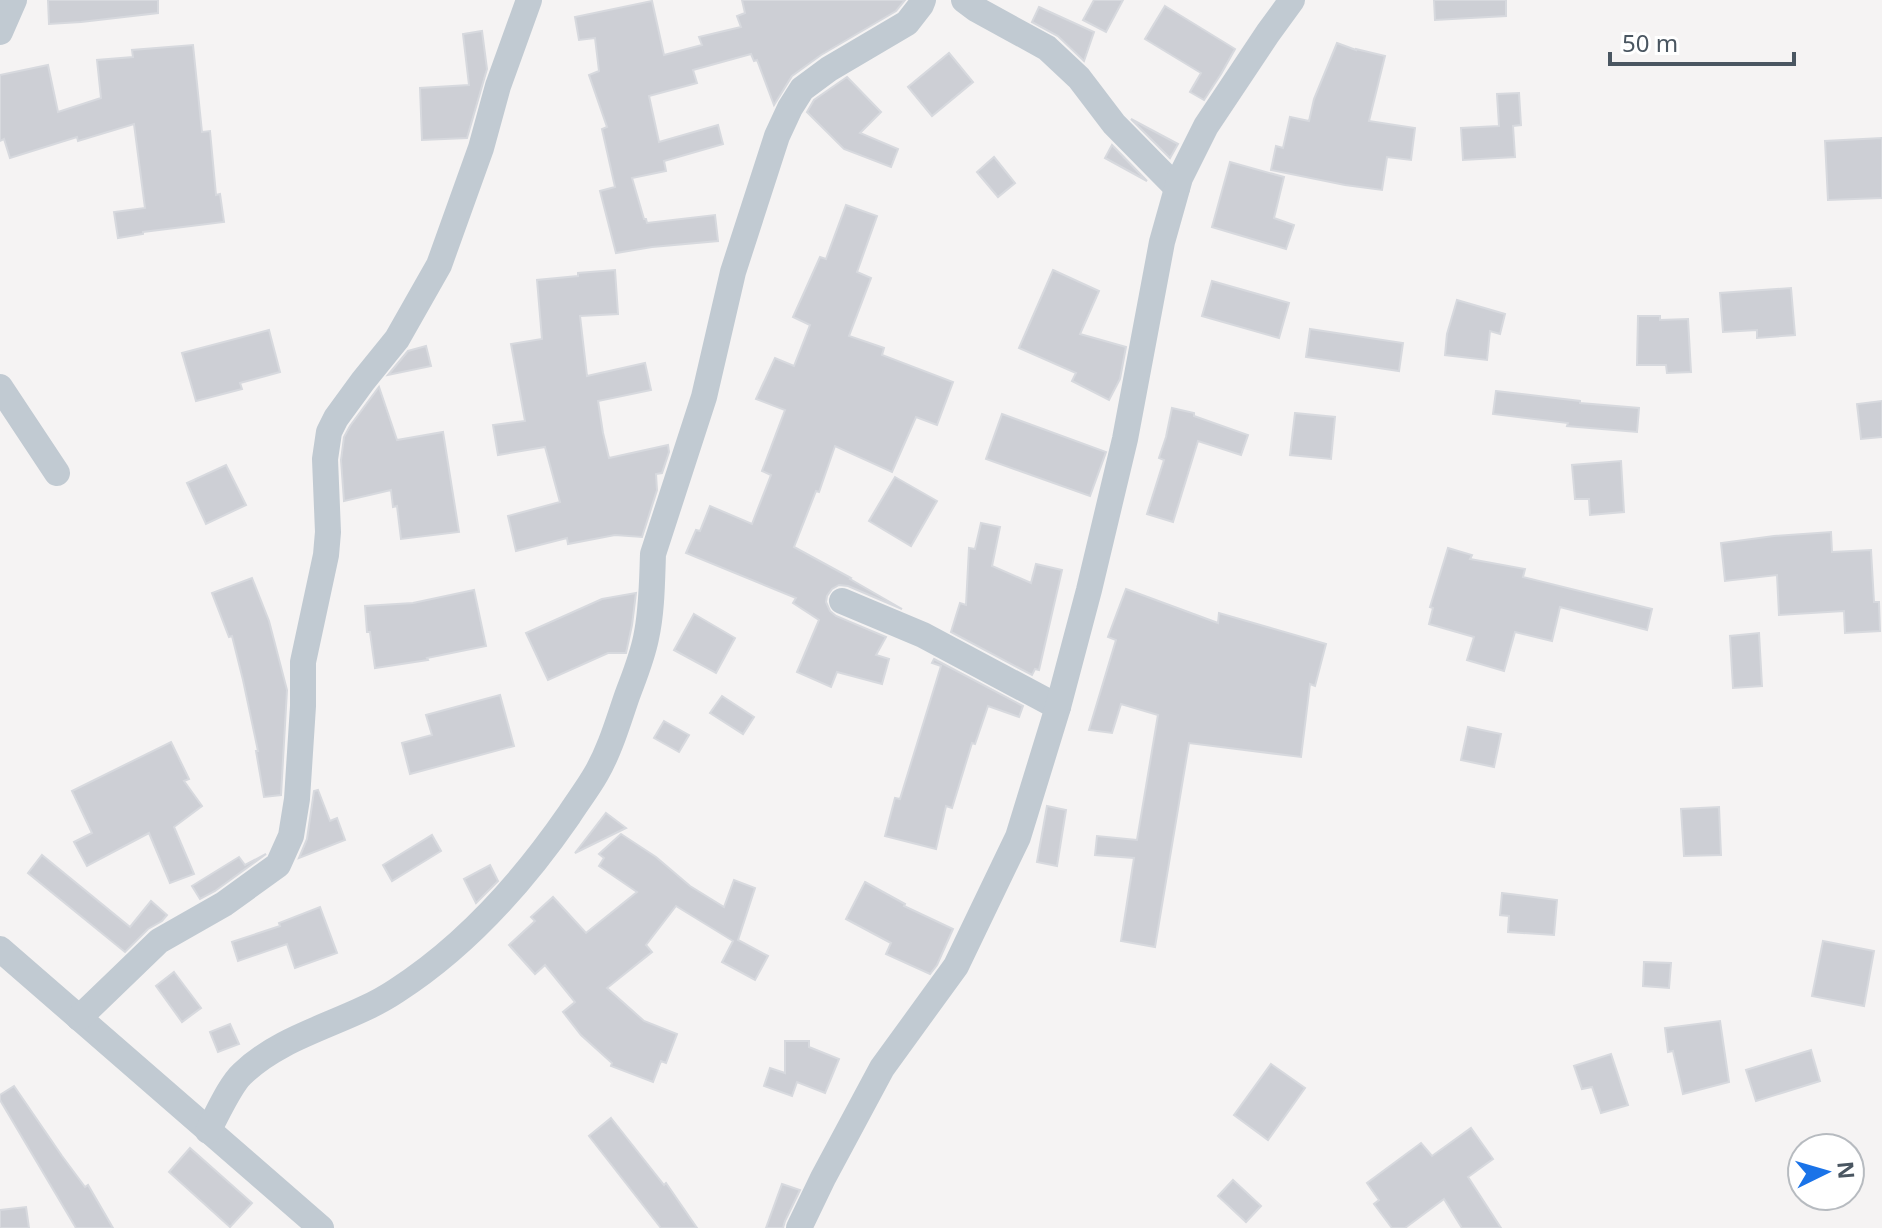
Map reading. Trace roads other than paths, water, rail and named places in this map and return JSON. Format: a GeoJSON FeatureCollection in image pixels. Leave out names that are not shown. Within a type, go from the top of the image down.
{"type":"FeatureCollection","features":[{"type":"Feature","properties":{"kind":"street"},"geometry":{"type":"LineString","coordinates":[[0,32],[14,0]]}},
{"type":"Feature","properties":{"kind":"street"},"geometry":{"type":"LineString","coordinates":[[79,1018],[159,941],[224,904],[278,865],[285,850],[291,836],[297,799],[303,662],[326,555],[325,459],[329,432],[363,381],[397,339],[439,265],[529,0]]}},
{"type":"Feature","properties":{"kind":"street"},"geometry":{"type":"LineString","coordinates":[[208,1131],[240,1075],[265,1055],[396,991],[445,955],[486,918],[525,874],[596,775],[640,662],[647,636],[653,554],[704,397],[733,272],[777,136],[802,89],[829,69],[907,23],[923,0]]}},
{"type":"Feature","properties":{"kind":"street"},"geometry":{"type":"LineString","coordinates":[[964,0],[1047,48],[1079,78],[1114,124],[1177,188]]}},
{"type":"Feature","properties":{"kind":"street"},"geometry":{"type":"LineString","coordinates":[[799,1228],[882,1068],[956,966],[1018,837],[1058,707],[1089,590],[1125,439],[1162,242],[1180,178],[1206,126],[1292,0]]}},
{"type":"Feature","properties":{"kind":"street"},"geometry":{"type":"LineString","coordinates":[[0,387],[57,473]]}},
{"type":"Feature","properties":{"kind":"street"},"geometry":{"type":"LineString","coordinates":[[842,601],[923,635],[1058,707]]}},
{"type":"Feature","properties":{"kind":"street"},"geometry":{"type":"LineString","coordinates":[[0,949],[321,1228]]}}]}
